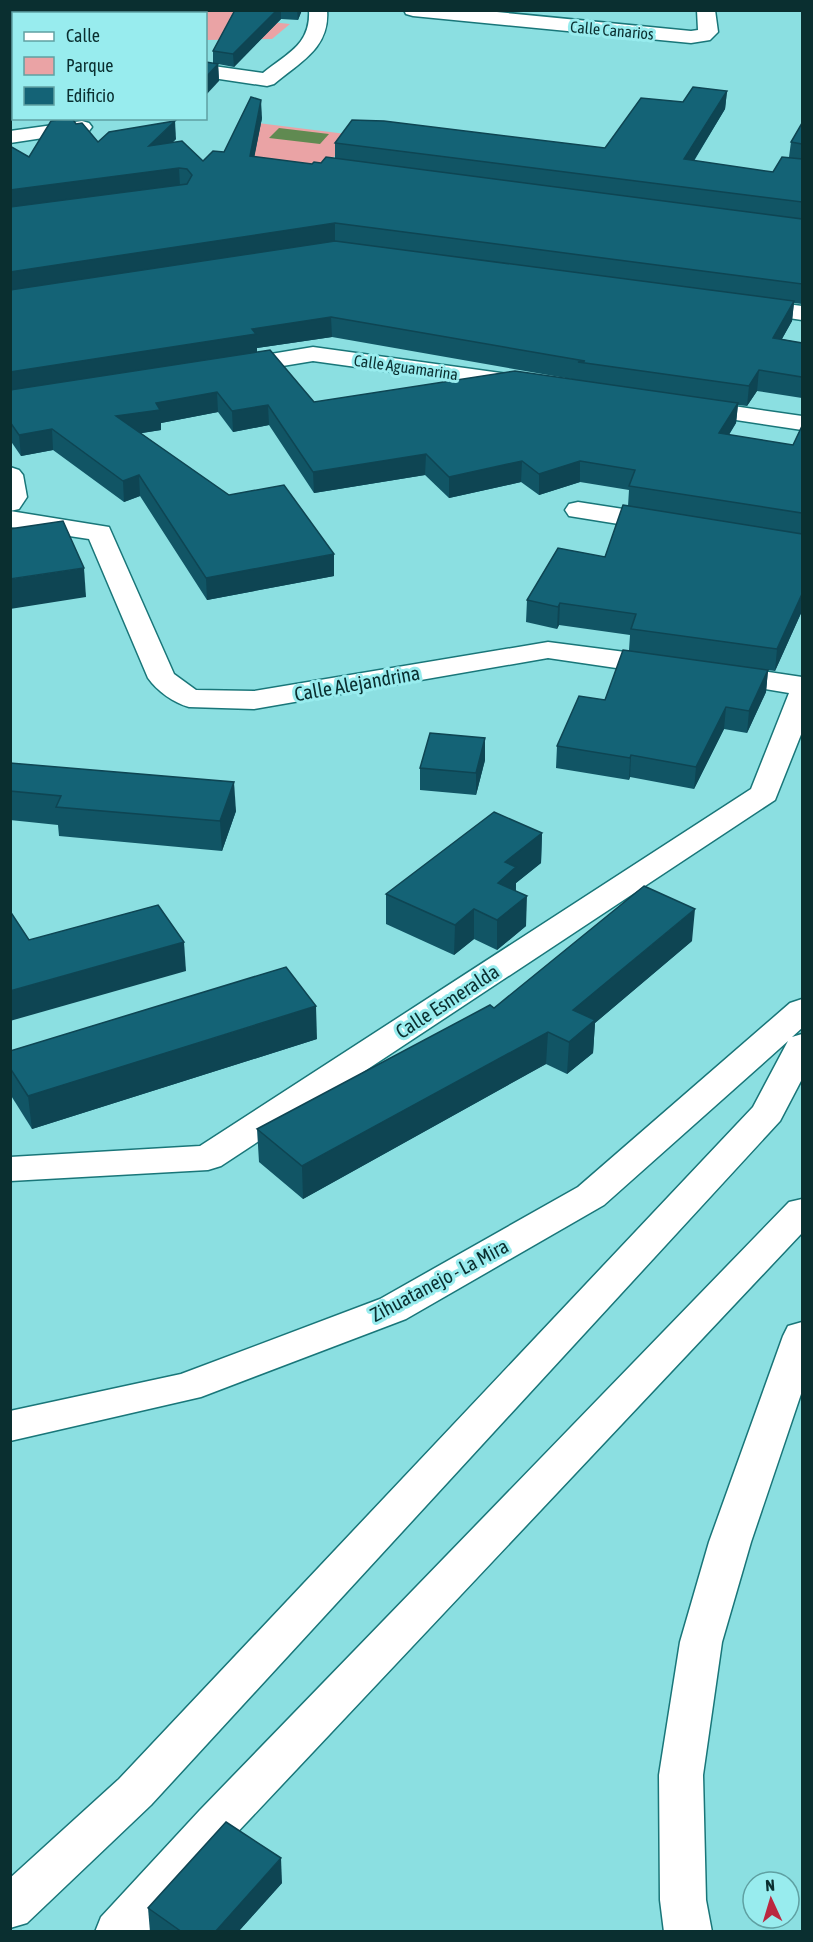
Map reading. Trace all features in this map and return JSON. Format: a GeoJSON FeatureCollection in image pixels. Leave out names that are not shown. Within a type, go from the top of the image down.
{"type":"FeatureCollection","features":[{"type":"Feature","properties":{"kind":"main road"},"geometry":{"type":"LineString","coordinates":[[207,72],[267,80],[314,40],[319,26],[318,10]]}},
{"type":"Feature","properties":{"kind":"main road","name":"Calle Canarios"},"geometry":{"type":"LineString","coordinates":[[413,10],[633,32],[703,36],[708,32],[706,10]]}},
{"type":"Feature","properties":{"kind":"main road"},"geometry":{"type":"LineString","coordinates":[[10,137],[82,127]]}},
{"type":"Feature","properties":{"kind":"main road"},"geometry":{"type":"LineString","coordinates":[[732,303],[802,313]]}},
{"type":"Feature","properties":{"kind":"main road","name":"Calle Aguamarina"},"geometry":{"type":"LineString","coordinates":[[208,371],[313,354],[546,387]]}},
{"type":"Feature","properties":{"kind":"main road"},"geometry":{"type":"LineString","coordinates":[[674,405],[802,423]]}},
{"type":"Feature","properties":{"kind":"main road"},"geometry":{"type":"LineString","coordinates":[[10,475],[14,497],[10,503]]}},
{"type":"Feature","properties":{"kind":"main road"},"geometry":{"type":"LineString","coordinates":[[578,510],[684,526]]}},
{"type":"Feature","properties":{"kind":"main road","name":"Calle Alejandrina"},"geometry":{"type":"LineString","coordinates":[[10,519],[100,533],[162,678],[189,698],[254,700],[548,650],[802,686]]}},
{"type":"Feature","properties":{"kind":"main road","name":"Calle Esmeralda"},"geometry":{"type":"LineString","coordinates":[[10,1169],[208,1158],[764,794],[802,695]]}},
{"type":"Feature","properties":{"kind":"main road","name":"Zihuatanejo - La Mira"},"geometry":{"type":"LineString","coordinates":[[10,1426],[187,1387],[393,1309],[591,1196],[802,1010]]}},
{"type":"Feature","properties":{"kind":"main road"},"geometry":{"type":"LineString","coordinates":[[10,1908],[135,1792],[768,1113],[802,1045]]}},
{"type":"Feature","properties":{"kind":"main road"},"geometry":{"type":"LineString","coordinates":[[118,1932],[216,1824],[802,1211]]}},
{"type":"Feature","properties":{"kind":"main road"},"geometry":{"type":"LineString","coordinates":[[698,1930],[683,1900],[681,1775],[701,1642],[730,1542],[802,1336]]}},
{"type":"Feature","properties":{"kind":"green space"},"geometry":{"type":"Polygon","coordinates":[[[15,10],[241,10],[234,18],[290,24],[272,39],[207,40],[207,12],[14,12],[15,10]]]}},
{"type":"Feature","properties":{"kind":"green space"},"geometry":{"type":"Polygon","coordinates":[[[250,122],[354,135],[296,198],[196,185],[250,122]]]}},
{"type":"Feature","properties":{"kind":"shaded area"},"geometry":{"type":"Polygon","coordinates":[[[279,128],[329,134],[320,144],[269,138],[279,128]]]}},
{"type":"Feature","properties":{"kind":"building"},"geometry":{"type":"Polygon","coordinates":[[[235,10],[277,10],[233,54],[213,51],[235,10]]]}},
{"type":"Feature","properties":{"kind":"building"},"geometry":{"type":"Polygon","coordinates":[[[207,62],[218,64],[207,76],[207,62]]]}},
{"type":"Feature","properties":{"kind":"building"},"geometry":{"type":"Polygon","coordinates":[[[693,87],[727,91],[684,159],[773,172],[782,157],[802,159],[802,202],[335,143],[352,120],[384,121],[605,148],[641,98],[683,102],[693,87]]]}},
{"type":"Feature","properties":{"kind":"building"},"geometry":{"type":"Polygon","coordinates":[[[251,97],[261,100],[250,156],[312,164],[321,163],[326,157],[802,219],[802,284],[335,223],[10,272],[10,207],[187,184],[192,175],[187,169],[179,168],[10,190],[10,146],[29,157],[51,121],[73,120],[76,124],[82,123],[98,142],[109,132],[175,121],[149,146],[182,141],[203,161],[213,151],[224,152],[251,97]]]}},
{"type":"Feature","properties":{"kind":"building"},"geometry":{"type":"Polygon","coordinates":[[[802,123],[802,144],[791,142],[802,123]]]}},
{"type":"Feature","properties":{"kind":"building"},"geometry":{"type":"Polygon","coordinates":[[[335,241],[794,301],[773,338],[802,343],[802,377],[759,370],[749,386],[578,362],[585,361],[331,317],[252,329],[256,334],[10,372],[10,290],[335,241]]]}},
{"type":"Feature","properties":{"kind":"building"},"geometry":{"type":"Polygon","coordinates":[[[270,350],[314,402],[515,371],[738,403],[719,433],[793,445],[802,426],[802,513],[629,486],[635,470],[580,461],[539,474],[522,461],[449,477],[426,454],[313,472],[268,405],[232,411],[217,392],[156,403],[160,410],[116,416],[229,495],[284,485],[334,554],[206,578],[139,475],[123,481],[52,429],[19,435],[10,422],[10,390],[270,350]]]}},
{"type":"Feature","properties":{"kind":"building"},"geometry":{"type":"Polygon","coordinates":[[[623,505],[802,534],[802,594],[777,649],[631,629],[636,614],[560,603],[558,607],[527,600],[558,548],[605,557],[623,505]]]}},
{"type":"Feature","properties":{"kind":"building"},"geometry":{"type":"Polygon","coordinates":[[[63,521],[84,568],[10,579],[10,529],[63,521]]]}},
{"type":"Feature","properties":{"kind":"building"},"geometry":{"type":"Polygon","coordinates":[[[623,650],[768,670],[749,711],[726,707],[696,767],[631,755],[630,758],[557,746],[579,696],[605,700],[623,650]]]}},
{"type":"Feature","properties":{"kind":"building"},"geometry":{"type":"Polygon","coordinates":[[[430,733],[485,738],[476,773],[420,768],[430,733]]]}},
{"type":"Feature","properties":{"kind":"building"},"geometry":{"type":"Polygon","coordinates":[[[10,763],[234,782],[220,821],[56,807],[61,796],[10,791],[10,763]]]}},
{"type":"Feature","properties":{"kind":"building"},"geometry":{"type":"Polygon","coordinates":[[[494,812],[542,833],[505,862],[516,867],[498,883],[527,896],[497,920],[474,909],[455,925],[386,894],[494,812]]]}},
{"type":"Feature","properties":{"kind":"building"},"geometry":{"type":"Polygon","coordinates":[[[644,886],[695,909],[573,1010],[595,1020],[569,1042],[548,1032],[302,1166],[257,1129],[490,1005],[494,1008],[644,886]]]}},
{"type":"Feature","properties":{"kind":"building"},"geometry":{"type":"Polygon","coordinates":[[[158,905],[184,942],[10,991],[10,911],[29,940],[158,905]]]}},
{"type":"Feature","properties":{"kind":"building"},"geometry":{"type":"Polygon","coordinates":[[[286,967],[316,1006],[28,1096],[10,1068],[10,1051],[286,967]]]}},
{"type":"Feature","properties":{"kind":"building"},"geometry":{"type":"Polygon","coordinates":[[[226,1822],[281,1858],[215,1932],[182,1932],[148,1908],[226,1822]]]}}]}
